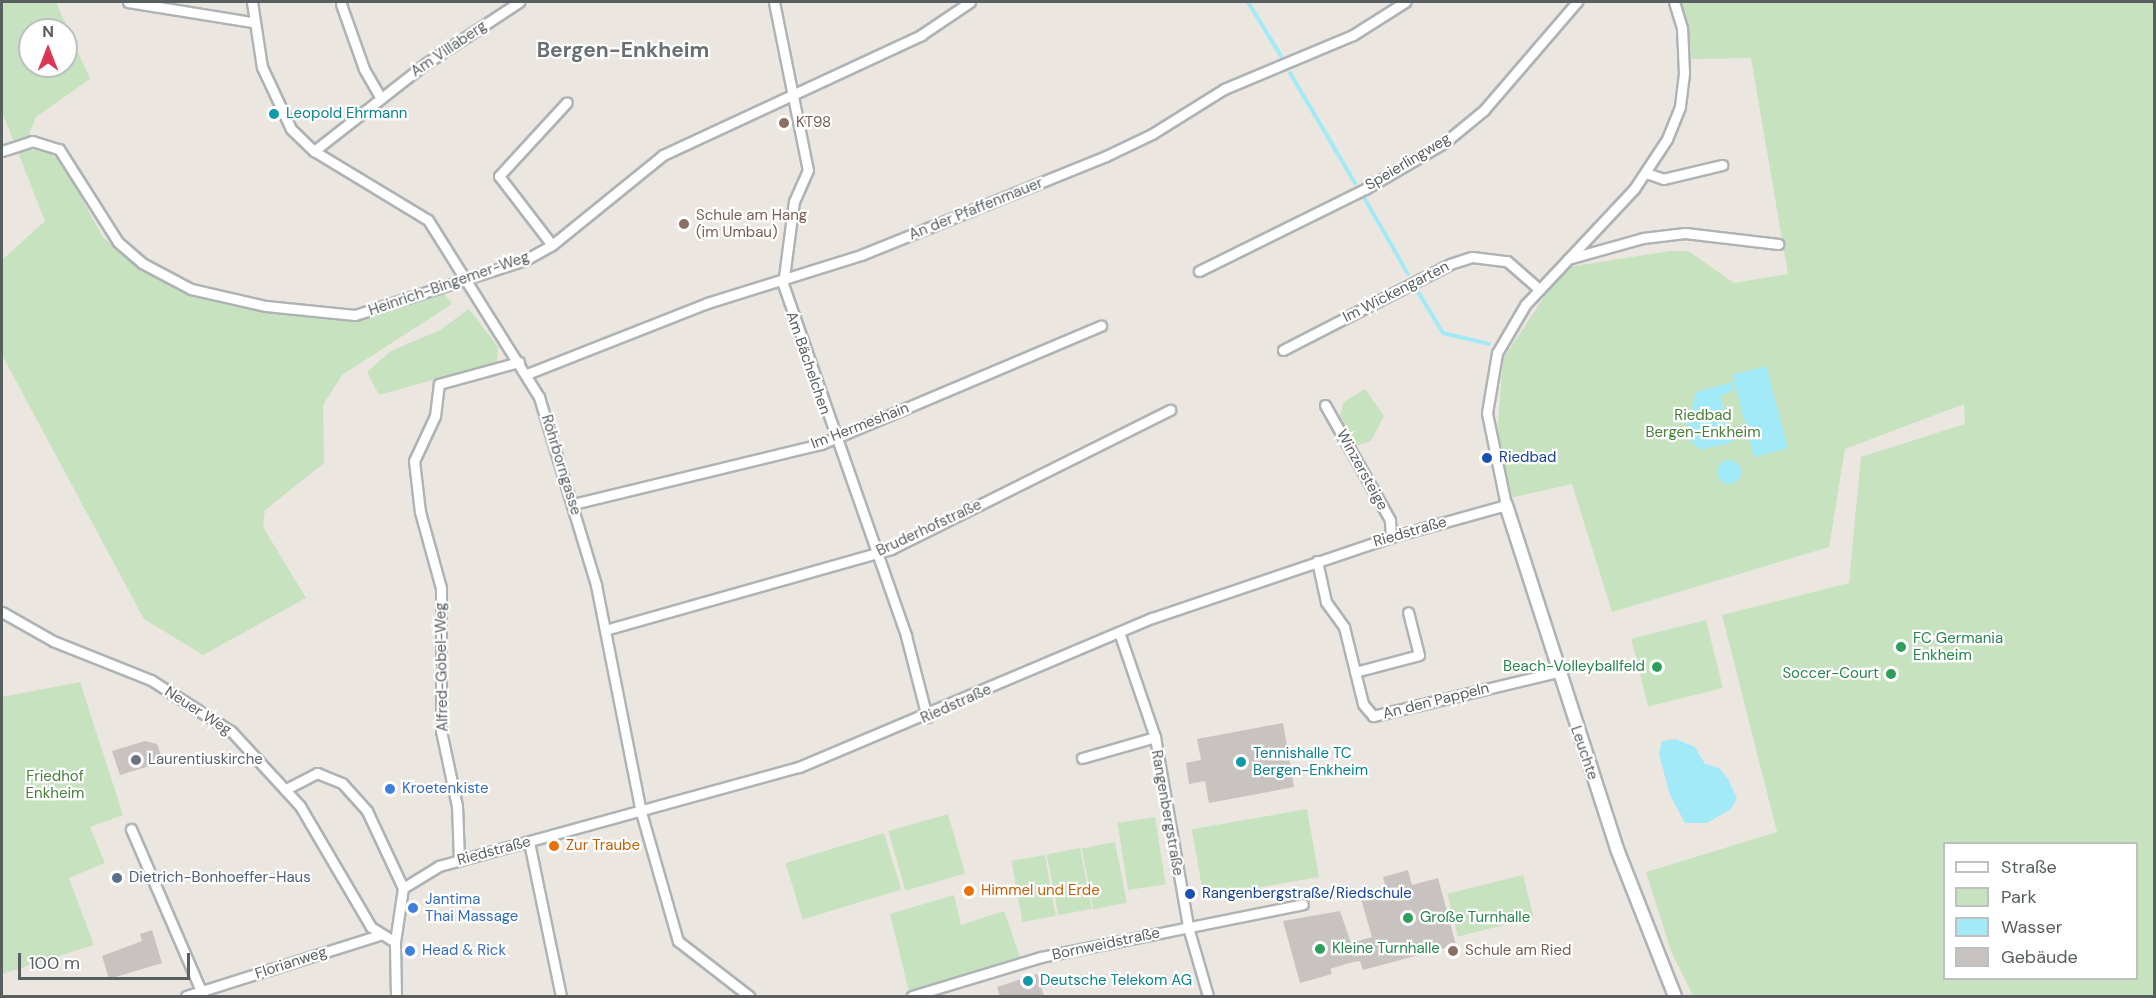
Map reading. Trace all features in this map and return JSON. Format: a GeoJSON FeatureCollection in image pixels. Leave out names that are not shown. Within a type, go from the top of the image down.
{"type":"FeatureCollection","features":[{"type":"Feature","properties":{"kind":"street"},"geometry":{"type":"LineString","coordinates":[[128,2],[252,22]]}},
{"type":"Feature","properties":{"kind":"street","name":"Röhrborngasse"},"geometry":{"type":"LineString","coordinates":[[252,2],[252,22],[273,97],[291,129],[314,151],[419,212],[442,239],[485,318],[527,374],[549,422],[573,504],[605,630],[640,812],[680,945],[749,996]]}},
{"type":"Feature","properties":{"kind":"street","name":"Am Villaberg"},"geometry":{"type":"LineString","coordinates":[[314,151],[381,98],[519,2]]}},
{"type":"Feature","properties":{"kind":"street","name":"Am Bächelchen"},"geometry":{"type":"LineString","coordinates":[[774,2],[795,93],[808,170],[794,201],[783,279],[834,439],[874,554],[906,636],[927,717]]}},
{"type":"Feature","properties":{"kind":"street","name":"Heinrich-Bingemer-Weg"},"geometry":{"type":"LineString","coordinates":[[2,151],[32,141],[59,149],[109,232],[129,252],[165,276],[216,297],[329,315],[355,315],[525,260],[552,246],[663,155],[921,35],[970,2]]}},
{"type":"Feature","properties":{"kind":"street","name":"An der Pfaffenmauer"},"geometry":{"type":"LineString","coordinates":[[527,374],[686,310],[861,255],[1137,142],[1218,91],[1328,47],[1405,2]]}},
{"type":"Feature","properties":{"kind":"street","name":"Speierlingweg"},"geometry":{"type":"LineString","coordinates":[[1199,271],[1365,189],[1444,143],[1484,110],[1577,2]]}},
{"type":"Feature","properties":{"kind":"street"},"geometry":{"type":"LineString","coordinates":[[1506,506],[1489,439],[1489,384],[1509,328],[1539,288],[1646,173],[1674,123],[1683,87],[1685,54],[1674,2]]}},
{"type":"Feature","properties":{"kind":"street"},"geometry":{"type":"LineString","coordinates":[[341,4],[364,69],[381,98]]}},
{"type":"Feature","properties":{"kind":"street"},"geometry":{"type":"LineString","coordinates":[[552,246],[499,176],[567,102]]}},
{"type":"Feature","properties":{"kind":"street"},"geometry":{"type":"LineString","coordinates":[[1646,173],[1663,179],[1722,165]]}},
{"type":"Feature","properties":{"kind":"street"},"geometry":{"type":"LineString","coordinates":[[1566,259],[1642,238],[1685,233],[1778,244]]}},
{"type":"Feature","properties":{"kind":"street","name":"Im Wickengarten"},"geometry":{"type":"LineString","coordinates":[[1283,350],[1450,264],[1472,257],[1507,261],[1539,288]]}},
{"type":"Feature","properties":{"kind":"street","name":"Im Hermeshain"},"geometry":{"type":"LineString","coordinates":[[573,504],[834,439],[1101,326]]}},
{"type":"Feature","properties":{"kind":"street","name":"Alfred-Göbel-Weg"},"geometry":{"type":"LineString","coordinates":[[459,860],[457,806],[441,731],[441,588],[420,512],[414,461],[435,416],[439,384],[519,362]]}},
{"type":"Feature","properties":{"kind":"street","name":"Winzersteige"},"geometry":{"type":"LineString","coordinates":[[1326,405],[1390,520],[1391,537]]}},
{"type":"Feature","properties":{"kind":"street","name":"Bruderhofstraße"},"geometry":{"type":"LineString","coordinates":[[605,630],[874,554],[1170,410]]}},
{"type":"Feature","properties":{"kind":"street","name":"Riedstraße"},"geometry":{"type":"LineString","coordinates":[[403,888],[419,875],[459,860],[768,778],[927,717],[1119,632],[1317,561],[1391,537],[1506,506]]}},
{"type":"Feature","properties":{"kind":"street","name":"Leuchte"},"geometry":{"type":"LineString","coordinates":[[1506,506],[1557,672],[1620,858],[1675,996]]}},
{"type":"Feature","properties":{"kind":"street","name":"An den Pappeln"},"geometry":{"type":"LineString","coordinates":[[1317,561],[1326,602],[1344,627],[1365,710],[1377,717],[1557,672]]}},
{"type":"Feature","properties":{"kind":"street","name":"Neuer Weg"},"geometry":{"type":"LineString","coordinates":[[2,612],[52,641],[126,669],[191,702],[232,732],[286,789],[379,935]]}},
{"type":"Feature","properties":{"kind":"street"},"geometry":{"type":"LineString","coordinates":[[1355,672],[1419,655],[1408,612]]}},
{"type":"Feature","properties":{"kind":"street","name":"Rangenbergstraße"},"geometry":{"type":"LineString","coordinates":[[1119,632],[1155,737],[1188,927],[1208,996]]}},
{"type":"Feature","properties":{"kind":"street"},"geometry":{"type":"LineString","coordinates":[[1082,759],[1155,737]]}},
{"type":"Feature","properties":{"kind":"street"},"geometry":{"type":"LineString","coordinates":[[286,789],[317,773],[342,783],[367,811],[403,888],[395,942],[396,996]]}},
{"type":"Feature","properties":{"kind":"street"},"geometry":{"type":"LineString","coordinates":[[131,829],[203,994]]}},
{"type":"Feature","properties":{"kind":"street"},"geometry":{"type":"LineString","coordinates":[[529,842],[561,996]]}},
{"type":"Feature","properties":{"kind":"street","name":"Bornweidstraße"},"geometry":{"type":"LineString","coordinates":[[912,996],[1041,957],[1303,904]]}},
{"type":"Feature","properties":{"kind":"street"},"geometry":{"type":"LineString","coordinates":[[379,935],[395,942]]}},
{"type":"Feature","properties":{"kind":"street","name":"Florianweg"},"geometry":{"type":"LineString","coordinates":[[186,996],[203,994],[379,935]]}},
{"type":"Feature","properties":{"kind":"green space"},"geometry":{"type":"Polygon","coordinates":[[[2,2],[56,2],[63,18],[18,18],[18,78],[78,78],[78,52],[90,79],[36,117],[23,149],[45,151],[60,160],[103,237],[136,266],[190,294],[328,319],[357,321],[444,293],[452,304],[342,375],[323,405],[324,463],[265,510],[263,527],[306,598],[203,655],[144,619],[2,355],[2,260],[45,221],[2,112],[2,2]]]}},
{"type":"Feature","properties":{"kind":"green space","name":"Riedbad Bergen-Enkheim"},"geometry":{"type":"Polygon","coordinates":[[[1680,2],[2154,2],[2154,996],[1693,996],[1671,951],[1646,872],[1777,832],[1722,615],[1849,583],[1861,457],[1965,424],[1964,404],[1845,449],[1829,547],[1612,612],[1572,484],[1510,498],[1497,437],[1503,359],[1558,276],[1569,267],[1670,251],[1688,251],[1734,283],[1788,274],[1751,58],[1692,59],[1680,2]]]}},
{"type":"Feature","properties":{"kind":"green space"},"geometry":{"type":"Polygon","coordinates":[[[469,309],[498,347],[497,362],[379,395],[367,372],[391,351],[440,330],[469,309]]]}},
{"type":"Feature","properties":{"kind":"green space"},"geometry":{"type":"Polygon","coordinates":[[[1365,389],[1384,416],[1371,441],[1356,446],[1340,415],[1344,402],[1365,389]]]}},
{"type":"Feature","properties":{"kind":"green space"},"geometry":{"type":"Polygon","coordinates":[[[1706,620],[1723,688],[1648,707],[1631,639],[1706,620]]]}},
{"type":"Feature","properties":{"kind":"green space","name":"Friedhof Enkheim"},"geometry":{"type":"Polygon","coordinates":[[[80,682],[123,815],[90,827],[105,863],[69,878],[94,945],[2,974],[2,697],[80,682]]]}},
{"type":"Feature","properties":{"kind":"green space"},"geometry":{"type":"Polygon","coordinates":[[[1307,809],[1319,877],[1204,897],[1192,829],[1307,809]]]}},
{"type":"Feature","properties":{"kind":"green space"},"geometry":{"type":"Polygon","coordinates":[[[948,814],[965,874],[905,891],[888,831],[948,814]]]}},
{"type":"Feature","properties":{"kind":"green space"},"geometry":{"type":"Polygon","coordinates":[[[1155,817],[1166,884],[1128,890],[1117,823],[1155,817]]]}},
{"type":"Feature","properties":{"kind":"green space"},"geometry":{"type":"Polygon","coordinates":[[[884,833],[901,889],[803,920],[786,863],[884,833]]]}},
{"type":"Feature","properties":{"kind":"green space"},"geometry":{"type":"Polygon","coordinates":[[[1115,842],[1127,903],[1093,909],[1082,848],[1115,842]]]}},
{"type":"Feature","properties":{"kind":"green space"},"geometry":{"type":"Polygon","coordinates":[[[1080,848],[1092,909],[1058,915],[1047,854],[1080,848]]]}},
{"type":"Feature","properties":{"kind":"green space"},"geometry":{"type":"Polygon","coordinates":[[[1045,855],[1056,916],[1022,922],[1012,861],[1045,855]]]}},
{"type":"Feature","properties":{"kind":"green space"},"geometry":{"type":"Polygon","coordinates":[[[1523,875],[1534,918],[1458,937],[1447,894],[1523,875]]]}},
{"type":"Feature","properties":{"kind":"green space"},"geometry":{"type":"Polygon","coordinates":[[[954,895],[961,925],[1004,911],[1020,957],[909,992],[890,914],[954,895]]]}},
{"type":"Feature","properties":{"kind":"water"},"geometry":{"type":"Polygon","coordinates":[[[1766,366],[1788,448],[1754,457],[1732,375],[1766,366]]]}},
{"type":"Feature","properties":{"kind":"water"},"geometry":{"type":"Polygon","coordinates":[[[1732,382],[1734,390],[1720,397],[1734,442],[1700,450],[1685,435],[1696,392],[1732,382]]]}},
{"type":"Feature","properties":{"kind":"water"},"geometry":{"type":"Polygon","coordinates":[[[1729,460],[1737,464],[1741,472],[1737,480],[1729,484],[1721,480],[1717,472],[1721,464],[1729,460]]]}},
{"type":"Feature","properties":{"kind":"water"},"geometry":{"type":"Polygon","coordinates":[[[1676,739],[1695,747],[1705,764],[1719,768],[1728,779],[1737,798],[1731,809],[1707,823],[1685,823],[1670,795],[1659,754],[1662,741],[1676,739]]]}},
{"type":"Feature","properties":{"kind":"building","name":"Tennishalle TC Bergen-Enkheim"},"geometry":{"type":"Polygon","coordinates":[[[1283,723],[1294,787],[1209,803],[1205,781],[1189,784],[1186,763],[1201,760],[1197,739],[1283,723]]]}},
{"type":"Feature","properties":{"kind":"building","name":"Laurentiuskirche"},"geometry":{"type":"Polygon","coordinates":[[[145,741],[157,744],[161,755],[153,765],[120,775],[112,751],[145,741]]]}},
{"type":"Feature","properties":{"kind":"building","name":"Große Turnhalle"},"geometry":{"type":"Polygon","coordinates":[[[1408,870],[1412,885],[1438,878],[1456,945],[1363,970],[1360,961],[1349,963],[1330,969],[1332,974],[1300,983],[1283,921],[1340,911],[1351,943],[1372,937],[1361,899],[1387,892],[1383,877],[1408,870]]]}},
{"type":"Feature","properties":{"kind":"building"},"geometry":{"type":"Polygon","coordinates":[[[152,930],[162,963],[109,979],[102,956],[142,941],[140,934],[152,930]]]}},
{"type":"Feature","properties":{"kind":"building","name":"Deutsche Telekom AG"},"geometry":{"type":"Polygon","coordinates":[[[1037,974],[1044,996],[1000,996],[997,987],[1037,974]]]}},
{"type":"Feature","properties":{"kind":"waterway"},"geometry":{"type":"LineString","coordinates":[[1248,2],[1281,56]]}},
{"type":"Feature","properties":{"kind":"waterway"},"geometry":{"type":"LineString","coordinates":[[1290,73],[1355,183]]}},
{"type":"Feature","properties":{"kind":"waterway"},"geometry":{"type":"LineString","coordinates":[[1365,199],[1408,274]]}},
{"type":"Feature","properties":{"kind":"waterway"},"geometry":{"type":"LineString","coordinates":[[1418,292],[1443,333],[1489,344]]}},
{"type":"Feature","properties":{"kind":"place","name":"Leopold Ehrmann"},"geometry":{"type":"Point","coordinates":[274,114]}},
{"type":"Feature","properties":{"kind":"place","name":"KT98"},"geometry":{"type":"Point","coordinates":[784,123]}},
{"type":"Feature","properties":{"kind":"place","name":"Schule am Hang (im Umbau)"},"geometry":{"type":"Point","coordinates":[684,224]}},
{"type":"Feature","properties":{"kind":"place","name":"Riedbad"},"geometry":{"type":"Point","coordinates":[1487,458]}},
{"type":"Feature","properties":{"kind":"place","name":"FC Germania Enkheim"},"geometry":{"type":"Point","coordinates":[1901,647]}},
{"type":"Feature","properties":{"kind":"place","name":"Beach-Volleyballfeld"},"geometry":{"type":"Point","coordinates":[1657,667]}},
{"type":"Feature","properties":{"kind":"place","name":"Soccer-Court"},"geometry":{"type":"Point","coordinates":[1891,674]}},
{"type":"Feature","properties":{"kind":"place","name":"Laurentiuskirche"},"geometry":{"type":"Point","coordinates":[136,760]}},
{"type":"Feature","properties":{"kind":"place","name":"Tennishalle TC Bergen-Enkheim"},"geometry":{"type":"Point","coordinates":[1241,762]}},
{"type":"Feature","properties":{"kind":"place","name":"Kroetenkiste"},"geometry":{"type":"Point","coordinates":[390,789]}},
{"type":"Feature","properties":{"kind":"place","name":"Zur Traube"},"geometry":{"type":"Point","coordinates":[554,846]}},
{"type":"Feature","properties":{"kind":"place","name":"Dietrich-Bonhoeffer-Haus"},"geometry":{"type":"Point","coordinates":[117,878]}},
{"type":"Feature","properties":{"kind":"place","name":"Himmel und Erde"},"geometry":{"type":"Point","coordinates":[969,891]}},
{"type":"Feature","properties":{"kind":"place","name":"Rangenbergstraße/Riedschule"},"geometry":{"type":"Point","coordinates":[1190,894]}},
{"type":"Feature","properties":{"kind":"place","name":"Jantima Thai Massage"},"geometry":{"type":"Point","coordinates":[413,908]}},
{"type":"Feature","properties":{"kind":"place","name":"Große Turnhalle"},"geometry":{"type":"Point","coordinates":[1408,918]}},
{"type":"Feature","properties":{"kind":"place","name":"Kleine Turnhalle"},"geometry":{"type":"Point","coordinates":[1320,949]}},
{"type":"Feature","properties":{"kind":"place","name":"Head & Rick"},"geometry":{"type":"Point","coordinates":[410,951]}},
{"type":"Feature","properties":{"kind":"place","name":"Schule am Ried"},"geometry":{"type":"Point","coordinates":[1453,951]}},
{"type":"Feature","properties":{"kind":"place","name":"Deutsche Telekom AG"},"geometry":{"type":"Point","coordinates":[1028,981]}},
{"type":"Feature","properties":{"kind":"district","name":"Bergen-Enkheim"},"geometry":{"type":"Point","coordinates":[623,50]}}]}
